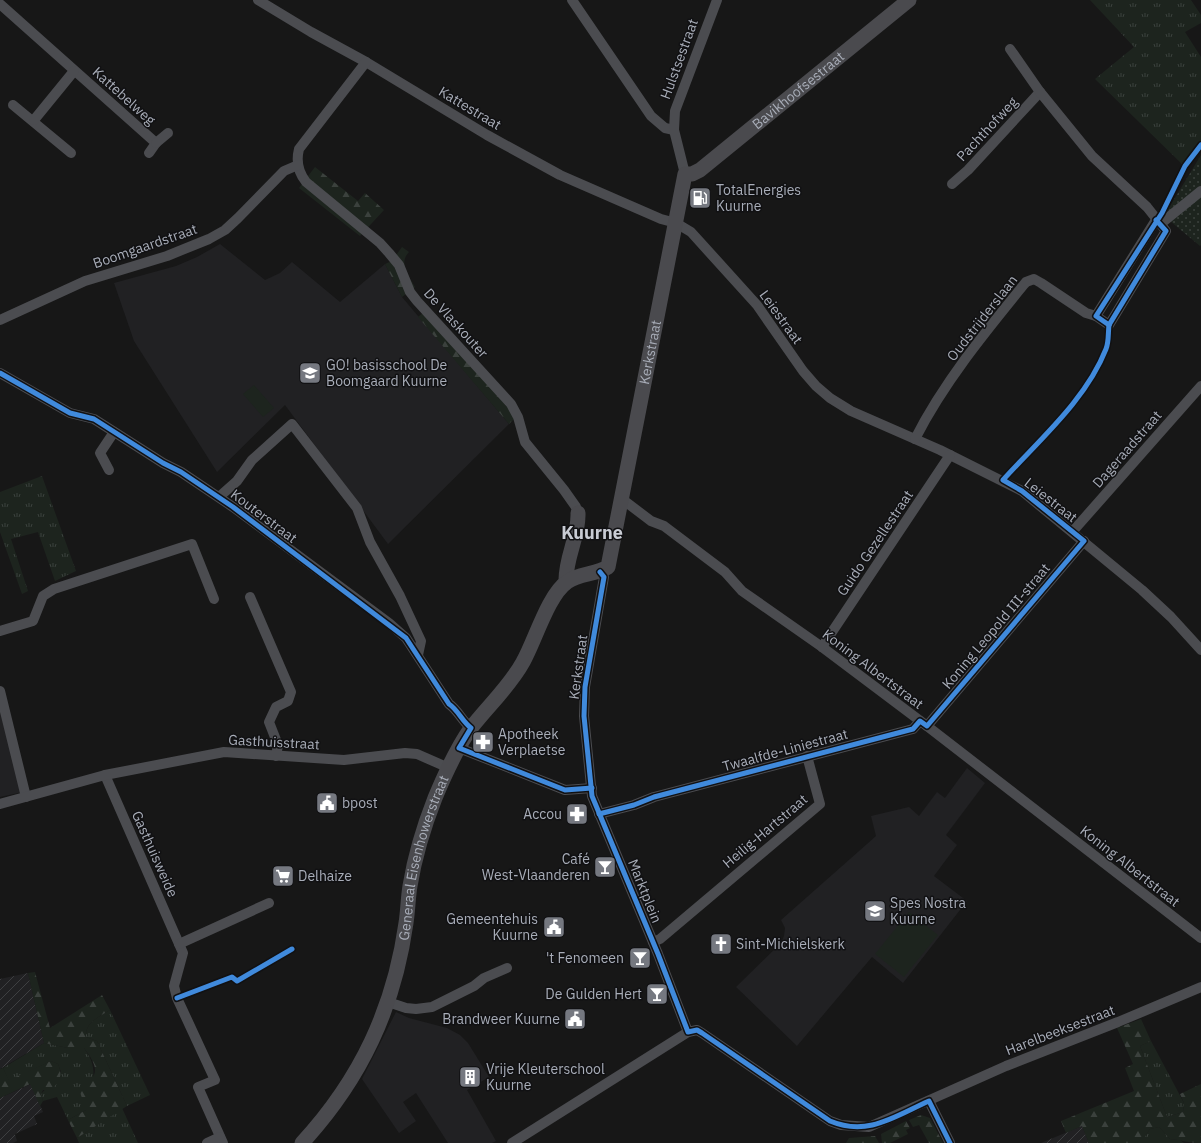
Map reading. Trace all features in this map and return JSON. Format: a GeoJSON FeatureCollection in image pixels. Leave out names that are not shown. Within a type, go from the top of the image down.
{"type":"FeatureCollection","features":[{"type":"Feature","properties":{"kind":"street","name":"Kattestraat"},"geometry":{"type":"LineString","coordinates":[[258,0],[311,32],[366,62],[487,135],[560,175],[661,219],[676,223]]}},
{"type":"Feature","properties":{"kind":"street"},"geometry":{"type":"LineString","coordinates":[[572,0],[652,116],[665,128],[674,130]]}},
{"type":"Feature","properties":{"kind":"street","name":"Hulstsestraat"},"geometry":{"type":"LineString","coordinates":[[674,130],[675,111],[717,0]]}},
{"type":"Feature","properties":{"kind":"street","name":"Bavikhoofsestraat"},"geometry":{"type":"LineString","coordinates":[[685,174],[692,174],[700,170],[909,0]]}},
{"type":"Feature","properties":{"kind":"street","name":"Kattebelweg"},"geometry":{"type":"LineString","coordinates":[[0,4],[156,143]]}},
{"type":"Feature","properties":{"kind":"street","name":"Oudstrijderslaan"},"geometry":{"type":"LineString","coordinates":[[915,438],[925,419],[966,359],[1026,282],[1034,279],[1042,283],[1086,313],[1096,316],[1108,325],[1166,231],[1147,207],[1092,156],[1040,92],[1010,49]]}},
{"type":"Feature","properties":{"kind":"street"},"geometry":{"type":"LineString","coordinates":[[298,165],[299,149],[366,62]]}},
{"type":"Feature","properties":{"kind":"street","name":"Kattebelweg"},"geometry":{"type":"LineString","coordinates":[[34,120],[74,71]]}},
{"type":"Feature","properties":{"kind":"street","name":"Pachthofweg"},"geometry":{"type":"LineString","coordinates":[[952,184],[968,170],[1040,92]]}},
{"type":"Feature","properties":{"kind":"street"},"geometry":{"type":"LineString","coordinates":[[13,105],[34,120],[70,153]]}},
{"type":"Feature","properties":{"kind":"street","name":"Kerkstraat"},"geometry":{"type":"LineString","coordinates":[[599,814],[592,796],[584,716],[585,687],[604,577],[600,572],[608,566],[685,174],[674,130]]}},
{"type":"Feature","properties":{"kind":"street","name":"Kattebelweg"},"geometry":{"type":"LineString","coordinates":[[149,153],[156,143],[168,133]]}},
{"type":"Feature","properties":{"kind":"street","name":"Boomgaardstraat"},"geometry":{"type":"LineString","coordinates":[[0,320],[85,281],[167,256],[209,239],[225,230],[284,171],[298,165]]}},
{"type":"Feature","properties":{"kind":"street","name":"De Vlaskouter"},"geometry":{"type":"LineString","coordinates":[[298,165],[306,182],[380,243],[395,259],[414,296],[510,404],[518,417],[525,442],[568,496],[576,507],[578,513]]}},
{"type":"Feature","properties":{"kind":"street"},"geometry":{"type":"LineString","coordinates":[[1096,316],[1156,220],[1164,221],[1201,191]]}},
{"type":"Feature","properties":{"kind":"street","name":"Leiestraat"},"geometry":{"type":"LineString","coordinates":[[676,223],[691,232],[757,305],[816,386],[830,398],[851,411],[915,438],[1022,491],[1084,541],[1171,617],[1201,650]]}},
{"type":"Feature","properties":{"kind":"street","name":"Kouterstraat"},"geometry":{"type":"LineString","coordinates":[[0,373],[70,413],[94,419],[163,463],[181,472],[219,497],[394,628],[406,638],[449,704],[454,707],[465,724],[471,728]]}},
{"type":"Feature","properties":{"kind":"street","name":"Dageraadstraat"},"geometry":{"type":"LineString","coordinates":[[1073,532],[1201,386]]}},
{"type":"Feature","properties":{"kind":"street","name":"Kouterstraat"},"geometry":{"type":"LineString","coordinates":[[219,497],[237,480],[252,460],[292,424],[357,508],[370,542],[400,596],[420,641],[418,655]]}},
{"type":"Feature","properties":{"kind":"street"},"geometry":{"type":"LineString","coordinates":[[109,470],[100,453],[114,432]]}},
{"type":"Feature","properties":{"kind":"street","name":"Guido Gezellestraat"},"geometry":{"type":"LineString","coordinates":[[822,647],[950,455]]}},
{"type":"Feature","properties":{"kind":"street","name":"Koning Albertstraat"},"geometry":{"type":"LineString","coordinates":[[622,499],[651,521],[664,526],[726,572],[742,591],[822,647],[1201,938]]}},
{"type":"Feature","properties":{"kind":"street"},"geometry":{"type":"LineString","coordinates":[[578,513],[578,522],[568,558],[566,582],[577,577],[600,572]]}},
{"type":"Feature","properties":{"kind":"street","name":"Koning Leopold III-straat"},"geometry":{"type":"LineString","coordinates":[[923,724],[1084,541]]}},
{"type":"Feature","properties":{"kind":"street"},"geometry":{"type":"LineString","coordinates":[[0,631],[33,621],[43,596],[54,589],[192,544],[214,599]]}},
{"type":"Feature","properties":{"kind":"street","name":"Generaal Eisenhowerstraat"},"geometry":{"type":"LineString","coordinates":[[302,1143],[330,1109],[362,1063],[388,1002],[406,922],[410,885],[420,840],[436,797],[449,768],[471,728],[488,709],[523,663],[555,594],[566,582]]}},
{"type":"Feature","properties":{"kind":"street"},"geometry":{"type":"LineString","coordinates":[[250,597],[291,692],[288,701],[276,707],[269,722],[278,745],[276,756]]}},
{"type":"Feature","properties":{"kind":"street"},"geometry":{"type":"LineString","coordinates":[[0,691],[26,797]]}},
{"type":"Feature","properties":{"kind":"street","name":"Twaalfde-Liniestraat"},"geometry":{"type":"LineString","coordinates":[[599,814],[634,805],[654,797],[912,729],[923,724]]}},
{"type":"Feature","properties":{"kind":"street"},"geometry":{"type":"LineString","coordinates":[[459,748],[565,790],[592,788]]}},
{"type":"Feature","properties":{"kind":"street","name":"Gasthuisstraat"},"geometry":{"type":"LineString","coordinates":[[0,804],[105,775],[224,752],[344,760],[405,753],[417,754],[449,768]]}},
{"type":"Feature","properties":{"kind":"street","name":"Heilig-Hartstraat"},"geometry":{"type":"LineString","coordinates":[[691,913],[820,804],[807,756]]}},
{"type":"Feature","properties":{"kind":"street","name":"Gasthuisweide"},"geometry":{"type":"LineString","coordinates":[[105,775],[183,953],[174,986],[177,998],[215,1080],[198,1088],[221,1140],[208,1143]]}},
{"type":"Feature","properties":{"kind":"street","name":"Marktplein"},"geometry":{"type":"LineString","coordinates":[[599,814],[684,1017],[691,1022],[692,1031]]}},
{"type":"Feature","properties":{"kind":"street"},"geometry":{"type":"LineString","coordinates":[[179,944],[269,903]]}},
{"type":"Feature","properties":{"kind":"street","name":"Marktplein"},"geometry":{"type":"LineString","coordinates":[[653,942],[660,939],[691,913]]}},
{"type":"Feature","properties":{"kind":"street"},"geometry":{"type":"LineString","coordinates":[[388,1002],[406,1008],[416,1009],[432,1007],[474,986],[484,978],[507,968]]}},
{"type":"Feature","properties":{"kind":"street","name":"Harelbeeksestraat"},"geometry":{"type":"LineString","coordinates":[[692,1031],[724,1046],[830,1121],[841,1125],[869,1127],[1006,1066],[1118,1022],[1201,987]]}},
{"type":"Feature","properties":{"kind":"street"},"geometry":{"type":"LineString","coordinates":[[512,1143],[692,1031]]}},
{"type":"Feature","properties":{"kind":"street"},"geometry":{"type":"LineString","coordinates":[[929,1101],[950,1143]]}},
{"type":"Feature","properties":{"kind":"shaded area","name":"GO! basisschool De Boomgaard Kuurne"},"geometry":{"type":"Polygon","coordinates":[[[220,244],[265,280],[280,273],[292,262],[340,302],[385,264],[402,297],[509,424],[388,544],[285,405],[217,472],[134,341],[114,283],[176,266],[197,257],[220,244]]]}},
{"type":"Feature","properties":{"kind":"shaded area"},"geometry":{"type":"Polygon","coordinates":[[[0,701],[23,792],[0,797],[0,701]]]}},
{"type":"Feature","properties":{"kind":"shaded area","name":"Spes Nostra Kuurne"},"geometry":{"type":"Polygon","coordinates":[[[967,768],[985,783],[946,835],[957,845],[934,876],[967,901],[903,983],[872,957],[797,1046],[736,987],[781,943],[785,928],[781,920],[876,836],[871,816],[909,807],[919,816],[937,792],[945,798],[967,768]]]}},
{"type":"Feature","properties":{"kind":"shaded area"},"geometry":{"type":"Polygon","coordinates":[[[28,973],[44,1043],[0,1069],[0,979],[28,973]]]}},
{"type":"Feature","properties":{"kind":"shaded area"},"geometry":{"type":"Polygon","coordinates":[[[396,1012],[409,1018],[447,1028],[460,1035],[468,1043],[489,1077],[467,1090],[496,1141],[492,1143],[448,1143],[416,1093],[403,1102],[416,1121],[399,1133],[362,1079],[396,1012]]]}},
{"type":"Feature","properties":{"kind":"shaded area"},"geometry":{"type":"Polygon","coordinates":[[[31,1084],[43,1112],[34,1116],[37,1124],[15,1134],[17,1141],[13,1143],[0,1143],[0,1098],[31,1084]]]}},
{"type":"Feature","properties":{"kind":"shaded area"},"geometry":{"type":"Polygon","coordinates":[[[1082,1126],[1089,1143],[1041,1143],[1082,1126]]]}},
{"type":"Feature","properties":{"kind":"green space"},"geometry":{"type":"Polygon","coordinates":[[[1090,0],[1191,0],[1201,15],[1201,23],[1185,32],[1201,57],[1201,142],[1184,166],[1095,79],[1134,47],[1090,0]]]}},
{"type":"Feature","properties":{"kind":"green space"},"geometry":{"type":"Polygon","coordinates":[[[1201,155],[1201,245],[1200,246],[1164,216],[1201,155]]]}},
{"type":"Feature","properties":{"kind":"green space"},"geometry":{"type":"Polygon","coordinates":[[[315,167],[358,201],[365,193],[384,210],[360,236],[299,188],[315,167]]]}},
{"type":"Feature","properties":{"kind":"green space"},"geometry":{"type":"Polygon","coordinates":[[[402,247],[409,252],[404,261],[404,265],[415,287],[402,297],[385,264],[392,261],[402,247]]]}},
{"type":"Feature","properties":{"kind":"green space"},"geometry":{"type":"Polygon","coordinates":[[[424,312],[516,417],[509,424],[418,317],[424,312]]]}},
{"type":"Feature","properties":{"kind":"green space"},"geometry":{"type":"Polygon","coordinates":[[[254,385],[274,408],[263,417],[243,394],[254,385]]]}},
{"type":"Feature","properties":{"kind":"green space"},"geometry":{"type":"Polygon","coordinates":[[[42,476],[76,571],[55,581],[38,532],[11,539],[28,591],[22,594],[0,532],[0,492],[42,476]]]}},
{"type":"Feature","properties":{"kind":"green space"},"geometry":{"type":"Polygon","coordinates":[[[909,912],[938,935],[904,977],[875,954],[909,912]]]}},
{"type":"Feature","properties":{"kind":"green space"},"geometry":{"type":"Polygon","coordinates":[[[35,972],[50,1028],[102,995],[110,1010],[90,1024],[86,1032],[86,1037],[97,1041],[127,1106],[77,1138],[68,1120],[86,1110],[79,1089],[94,1076],[95,1066],[84,1048],[68,1048],[44,1043],[28,973],[35,972]]]}},
{"type":"Feature","properties":{"kind":"green space"},"geometry":{"type":"Polygon","coordinates":[[[110,1010],[150,1095],[127,1106],[97,1041],[86,1037],[86,1032],[90,1024],[110,1010]]]}},
{"type":"Feature","properties":{"kind":"green space"},"geometry":{"type":"Polygon","coordinates":[[[1141,1019],[1151,1041],[1140,1046],[1167,1117],[1183,1112],[1184,1103],[1180,1094],[1201,1084],[1201,1143],[1170,1139],[1159,1127],[1150,1129],[1145,1136],[1145,1143],[1089,1143],[1082,1126],[1066,1133],[1061,1121],[1134,1091],[1125,1068],[1133,1064],[1117,1028],[1141,1019]]]}},
{"type":"Feature","properties":{"kind":"green space"},"geometry":{"type":"Polygon","coordinates":[[[1151,1041],[1184,1103],[1183,1112],[1167,1117],[1140,1046],[1151,1041]]]}},
{"type":"Feature","properties":{"kind":"green space"},"geometry":{"type":"Polygon","coordinates":[[[44,1043],[68,1048],[84,1048],[92,1064],[93,1078],[86,1110],[68,1120],[57,1097],[43,1101],[41,1094],[61,1072],[58,1064],[51,1061],[9,1081],[3,1068],[44,1043]]]}},
{"type":"Feature","properties":{"kind":"green space"},"geometry":{"type":"Polygon","coordinates":[[[51,1061],[58,1064],[60,1068],[60,1078],[51,1090],[43,1090],[41,1094],[43,1101],[40,1106],[30,1084],[0,1098],[0,1069],[3,1068],[9,1080],[51,1061]]]}},
{"type":"Feature","properties":{"kind":"green space"},"geometry":{"type":"Polygon","coordinates":[[[122,1108],[138,1143],[79,1143],[77,1138],[122,1108]]]}},
{"type":"Feature","properties":{"kind":"green space"},"geometry":{"type":"Polygon","coordinates":[[[921,1115],[930,1118],[943,1143],[929,1143],[919,1125],[913,1127],[909,1120],[921,1115]]]}},
{"type":"Feature","properties":{"kind":"green space"},"geometry":{"type":"Polygon","coordinates":[[[906,1121],[910,1128],[906,1130],[908,1134],[890,1143],[882,1143],[881,1134],[906,1121]]]}},
{"type":"Feature","properties":{"kind":"green space"},"geometry":{"type":"Polygon","coordinates":[[[1159,1127],[1170,1139],[1180,1140],[1184,1143],[1145,1143],[1145,1136],[1150,1129],[1159,1127]]]}},
{"type":"Feature","properties":{"kind":"green space"},"geometry":{"type":"Polygon","coordinates":[[[875,1136],[879,1143],[846,1143],[849,1138],[875,1136]]]}},
{"type":"Feature","properties":{"kind":"cycle path"},"geometry":{"type":"LineString","coordinates":[[1109,325],[1096,316],[1162,213],[1185,166],[1201,145]]}},
{"type":"Feature","properties":{"kind":"cycle path"},"geometry":{"type":"LineString","coordinates":[[1109,325],[1166,231],[1156,220]]}},
{"type":"Feature","properties":{"kind":"cycle path"},"geometry":{"type":"LineString","coordinates":[[599,814],[634,805],[654,797],[913,729],[920,721],[927,726],[1084,541],[1022,491],[1003,480],[1060,419],[1087,385],[1106,349],[1109,325]]}},
{"type":"Feature","properties":{"kind":"cycle path"},"geometry":{"type":"LineString","coordinates":[[0,373],[70,413],[94,419],[163,463],[181,472],[233,507],[406,638],[449,704],[471,728],[459,748],[565,790],[592,788]]}},
{"type":"Feature","properties":{"kind":"cycle path"},"geometry":{"type":"LineString","coordinates":[[600,572],[604,577],[585,687],[584,716],[592,796],[658,954],[688,1032],[697,1030],[702,1033],[830,1121],[857,1127],[869,1126],[881,1123],[929,1101],[950,1143]]}},
{"type":"Feature","properties":{"kind":"cycle path"},"geometry":{"type":"LineString","coordinates":[[177,998],[232,977],[237,981],[292,949]]}},
{"type":"Feature","properties":{"kind":"place","name":"TotalEnergies Kuurne"},"geometry":{"type":"Point","coordinates":[700,198]}},
{"type":"Feature","properties":{"kind":"place","name":"GO! basisschool De Boomgaard Kuurne"},"geometry":{"type":"Point","coordinates":[310,373]}},
{"type":"Feature","properties":{"kind":"place","name":"Apotheek Verplaetse"},"geometry":{"type":"Point","coordinates":[483,742]}},
{"type":"Feature","properties":{"kind":"place","name":"bpost"},"geometry":{"type":"Point","coordinates":[327,803]}},
{"type":"Feature","properties":{"kind":"place","name":"Accou"},"geometry":{"type":"Point","coordinates":[577,814]}},
{"type":"Feature","properties":{"kind":"place","name":"Café West-Vlaanderen"},"geometry":{"type":"Point","coordinates":[605,867]}},
{"type":"Feature","properties":{"kind":"place","name":"Delhaize"},"geometry":{"type":"Point","coordinates":[283,876]}},
{"type":"Feature","properties":{"kind":"place","name":"Spes Nostra Kuurne"},"geometry":{"type":"Point","coordinates":[875,911]}},
{"type":"Feature","properties":{"kind":"place","name":"Gemeentehuis Kuurne"},"geometry":{"type":"Point","coordinates":[554,927]}},
{"type":"Feature","properties":{"kind":"place","name":"Sint-Michielskerk"},"geometry":{"type":"Point","coordinates":[721,944]}},
{"type":"Feature","properties":{"kind":"place","name":"'t Fenomeen"},"geometry":{"type":"Point","coordinates":[640,958]}},
{"type":"Feature","properties":{"kind":"place","name":"De Gulden Hert"},"geometry":{"type":"Point","coordinates":[657,994]}},
{"type":"Feature","properties":{"kind":"place","name":"Brandweer Kuurne"},"geometry":{"type":"Point","coordinates":[575,1019]}},
{"type":"Feature","properties":{"kind":"place","name":"Vrije Kleuterschool Kuurne"},"geometry":{"type":"Point","coordinates":[470,1077]}},
{"type":"Feature","properties":{"kind":"district","name":"Kuurne"},"geometry":{"type":"Point","coordinates":[592,533]}}]}
